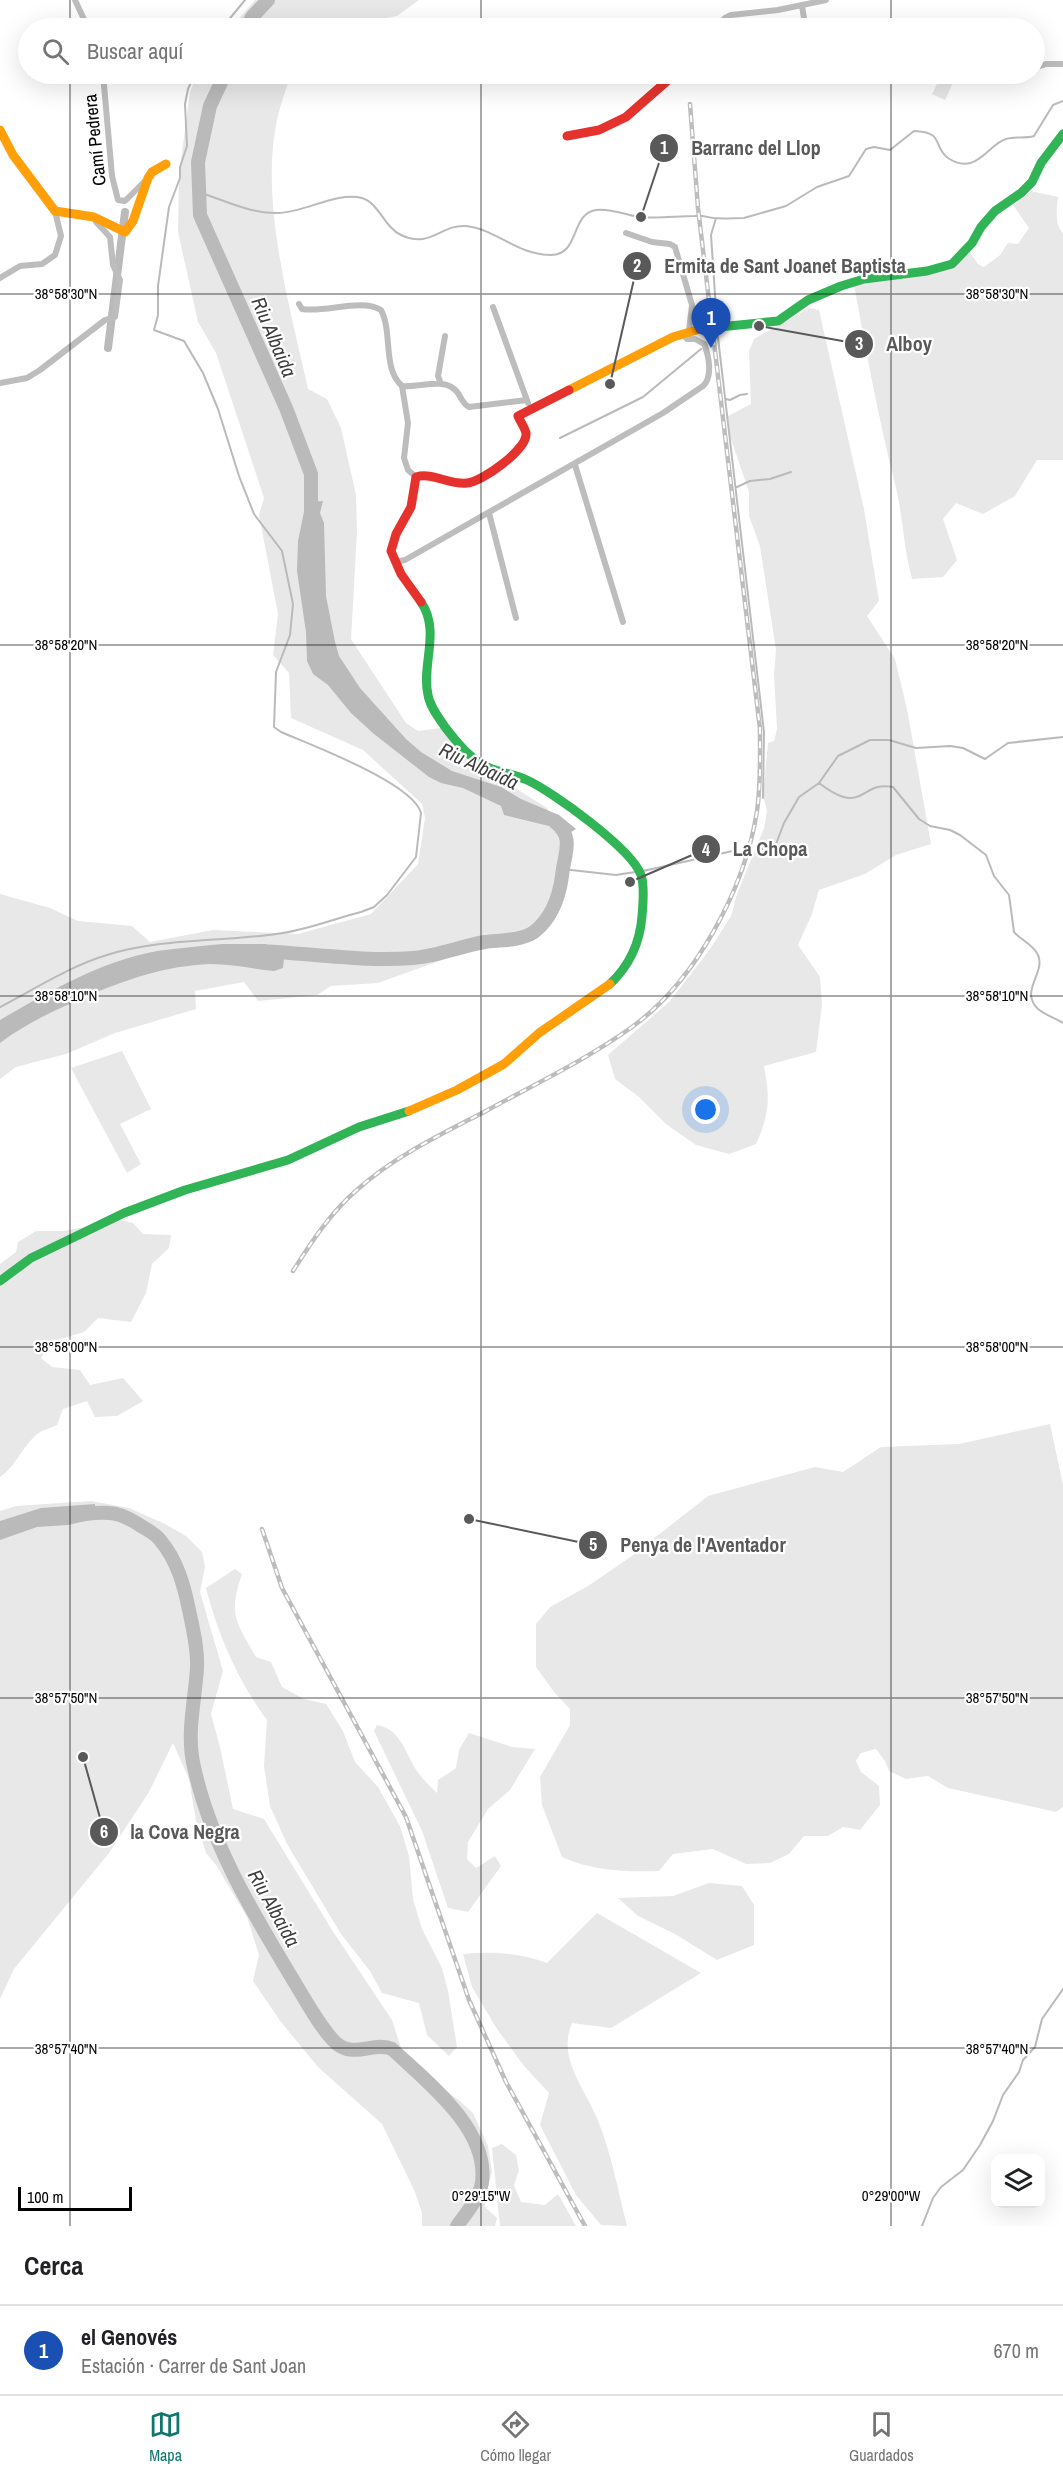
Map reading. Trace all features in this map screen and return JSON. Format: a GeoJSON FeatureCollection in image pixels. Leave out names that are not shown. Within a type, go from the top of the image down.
{"type":"FeatureCollection","features":[{"type":"Feature","properties":{"kind":"street"},"geometry":{"type":"LineString","coordinates":[[75,0],[83,18]]}},
{"type":"Feature","properties":{"kind":"street"},"geometry":{"type":"LineString","coordinates":[[725,18],[731,15],[802,6],[826,0]]}},
{"type":"Feature","properties":{"kind":"street"},"geometry":{"type":"LineString","coordinates":[[802,6],[804,18]]}},
{"type":"Feature","properties":{"kind":"street"},"geometry":{"type":"LineString","coordinates":[[1045,64],[1063,64]]}},
{"type":"Feature","properties":{"kind":"street","name":"Camí Pedrera"},"geometry":{"type":"LineString","coordinates":[[105,84],[112,176],[118,200],[125,201],[148,178]]}},
{"type":"Feature","properties":{"kind":"street"},"geometry":{"type":"LineString","coordinates":[[567,136],[599,130],[626,117],[637,110],[664,84]]}},
{"type":"Feature","properties":{"kind":"street"},"geometry":{"type":"LineString","coordinates":[[0,130],[14,155],[55,211],[61,236],[55,255],[42,264],[20,266],[0,278]]}},
{"type":"Feature","properties":{"kind":"street"},"geometry":{"type":"LineString","coordinates":[[402,386],[441,384],[452,387],[464,405],[469,407],[529,404],[686,332],[700,328],[778,321],[803,303],[841,286],[864,279],[942,268],[952,264],[972,243],[981,227],[995,211],[1021,193],[1032,182],[1041,163],[1063,134]]}},
{"type":"Feature","properties":{"kind":"street"},"geometry":{"type":"LineString","coordinates":[[55,211],[63,214],[85,215],[125,232],[133,221],[148,178],[152,172],[166,164]]}},
{"type":"Feature","properties":{"kind":"street"},"geometry":{"type":"LineString","coordinates":[[0,383],[27,378],[105,320],[116,317],[121,284],[113,265],[110,237],[98,223],[85,215]]}},
{"type":"Feature","properties":{"kind":"street"},"geometry":{"type":"LineString","coordinates":[[395,562],[405,560],[575,465],[663,413],[707,382],[709,369],[704,344],[695,339],[687,339],[691,300],[675,247],[626,233]]}},
{"type":"Feature","properties":{"kind":"street"},"geometry":{"type":"LineString","coordinates":[[299,304],[302,309],[315,311],[360,306],[381,310],[387,329],[390,360],[395,377],[402,386],[408,423],[404,459],[408,470],[416,477]]}},
{"type":"Feature","properties":{"kind":"street"},"geometry":{"type":"LineString","coordinates":[[493,307],[529,404]]}},
{"type":"Feature","properties":{"kind":"street"},"geometry":{"type":"LineString","coordinates":[[441,384],[438,376],[446,336]]}},
{"type":"Feature","properties":{"kind":"street"},"geometry":{"type":"LineString","coordinates":[[416,477],[425,475],[459,484],[473,484],[486,479],[526,439],[518,416],[529,404]]}},
{"type":"Feature","properties":{"kind":"street"},"geometry":{"type":"LineString","coordinates":[[575,465],[623,622]]}},
{"type":"Feature","properties":{"kind":"street"},"geometry":{"type":"LineString","coordinates":[[0,1281],[25,1261],[121,1214],[182,1191],[284,1161],[349,1131],[453,1093],[504,1063],[541,1031],[608,988],[631,957],[641,935],[643,915],[641,881],[636,866],[571,808],[542,788],[488,768],[464,749],[432,706],[428,695],[427,674],[431,652],[427,616],[424,607],[395,562],[391,547],[411,507],[416,477]]}},
{"type":"Feature","properties":{"kind":"street"},"geometry":{"type":"LineString","coordinates":[[489,513],[516,618]]}},
{"type":"Feature","properties":{"kind":"shaded area"},"geometry":{"type":"Polygon","coordinates":[[[255,0],[419,0],[397,16],[385,18],[240,18],[255,0]]]}},
{"type":"Feature","properties":{"kind":"shaded area"},"geometry":{"type":"Polygon","coordinates":[[[193,84],[288,84],[275,131],[272,162],[275,227],[280,261],[308,389],[327,399],[341,428],[356,495],[357,531],[351,639],[406,723],[418,731],[441,728],[463,755],[547,808],[563,851],[552,904],[528,929],[378,983],[331,986],[317,995],[258,1001],[244,982],[195,991],[196,1009],[115,1033],[66,1054],[16,1067],[0,1079],[0,894],[50,908],[78,921],[132,926],[150,942],[213,930],[298,934],[371,914],[418,864],[425,818],[422,804],[363,750],[291,718],[289,673],[273,655],[278,614],[259,515],[264,498],[216,353],[198,322],[178,232],[179,175],[190,92],[193,84]]]}},
{"type":"Feature","properties":{"kind":"shaded area"},"geometry":{"type":"Polygon","coordinates":[[[937,84],[952,84],[945,100],[932,94],[937,84]]]}},
{"type":"Feature","properties":{"kind":"shaded area"},"geometry":{"type":"Polygon","coordinates":[[[1031,191],[1058,197],[1057,221],[1063,233],[1063,460],[1037,460],[1015,496],[983,514],[956,503],[943,519],[957,560],[943,577],[912,579],[897,492],[877,407],[854,285],[941,271],[969,251],[978,264],[984,267],[1000,255],[1008,243],[1018,244],[1029,228],[1013,205],[1031,191]]]}},
{"type":"Feature","properties":{"kind":"shaded area"},"geometry":{"type":"Polygon","coordinates":[[[809,308],[819,310],[864,509],[879,601],[867,616],[895,659],[907,709],[931,844],[896,855],[865,874],[819,890],[812,914],[798,945],[820,977],[822,1005],[816,1052],[764,1066],[768,1105],[761,1133],[756,1144],[729,1154],[696,1145],[666,1124],[639,1097],[615,1079],[608,1055],[670,1001],[710,949],[731,916],[737,894],[764,828],[767,811],[763,795],[768,743],[774,741],[777,729],[774,674],[776,650],[760,546],[749,516],[749,492],[730,436],[728,416],[751,404],[749,351],[754,339],[809,308]]]}},
{"type":"Feature","properties":{"kind":"shaded area"},"geometry":{"type":"Polygon","coordinates":[[[323,501],[320,513],[324,523],[326,596],[335,642],[339,656],[360,688],[406,739],[421,752],[452,771],[501,787],[521,799],[559,815],[576,829],[568,834],[553,827],[504,815],[501,806],[463,788],[441,783],[429,777],[374,734],[351,713],[328,685],[313,674],[307,661],[306,632],[297,571],[298,541],[306,502],[323,501]]]}},
{"type":"Feature","properties":{"kind":"shaded area"},"geometry":{"type":"Polygon","coordinates":[[[222,944],[266,944],[284,958],[283,968],[274,971],[210,964],[178,967],[148,974],[54,1011],[0,1043],[0,1020],[56,988],[95,970],[157,951],[222,944]]]}},
{"type":"Feature","properties":{"kind":"shaded area"},"geometry":{"type":"Polygon","coordinates":[[[122,1051],[151,1109],[120,1124],[141,1164],[127,1173],[71,1068],[122,1051]]]}},
{"type":"Feature","properties":{"kind":"shaded area"},"geometry":{"type":"Polygon","coordinates":[[[121,1220],[133,1223],[143,1234],[171,1235],[169,1248],[152,1264],[146,1293],[131,1322],[98,1318],[84,1332],[51,1342],[41,1358],[52,1367],[80,1370],[90,1385],[123,1378],[143,1401],[117,1416],[95,1417],[87,1401],[63,1409],[57,1425],[35,1436],[0,1477],[0,1264],[16,1252],[18,1242],[36,1231],[64,1231],[121,1220]]]}},
{"type":"Feature","properties":{"kind":"shaded area"},"geometry":{"type":"Polygon","coordinates":[[[1050,1424],[1063,1485],[1063,1807],[1056,1812],[948,1788],[928,1776],[906,1779],[889,1771],[876,1749],[861,1753],[856,1761],[861,1772],[879,1786],[880,1805],[860,1830],[843,1827],[828,1836],[804,1836],[789,1854],[770,1863],[746,1864],[713,1849],[673,1854],[659,1871],[609,1870],[562,1857],[542,1805],[540,1777],[570,1725],[570,1709],[536,1667],[536,1624],[550,1607],[588,1586],[629,1558],[708,1496],[815,1467],[843,1472],[881,1447],[959,1444],[1050,1424]]]}},
{"type":"Feature","properties":{"kind":"shaded area"},"geometry":{"type":"Polygon","coordinates":[[[91,1501],[129,1508],[165,1524],[186,1536],[202,1552],[205,1567],[200,1592],[223,1671],[211,1714],[233,1809],[264,1819],[332,1930],[392,2020],[402,2051],[418,2069],[473,2113],[488,2146],[492,2172],[485,2196],[485,2207],[497,2218],[495,2226],[422,2226],[422,2213],[415,2192],[382,2124],[318,2067],[281,2022],[253,1981],[259,1955],[247,1917],[216,1865],[206,1853],[196,1821],[189,1779],[173,1743],[149,1792],[109,1853],[14,1969],[0,1999],[0,1511],[16,1506],[91,1501]]]}},
{"type":"Feature","properties":{"kind":"shaded area"},"geometry":{"type":"Polygon","coordinates":[[[95,1504],[94,1519],[68,1525],[37,1527],[0,1540],[0,1521],[41,1508],[95,1504]]]}},
{"type":"Feature","properties":{"kind":"shaded area"},"geometry":{"type":"Polygon","coordinates":[[[235,1569],[242,1574],[235,1599],[236,1618],[256,1657],[271,1662],[282,1687],[304,1699],[326,1704],[343,1731],[355,1762],[378,1787],[400,1826],[409,1856],[413,1899],[422,1929],[442,1968],[448,1991],[457,2047],[449,2056],[427,2035],[419,2003],[382,1993],[370,1971],[341,1934],[287,1844],[270,1806],[264,1766],[267,1720],[247,1690],[230,1657],[206,1588],[235,1569]]]}},
{"type":"Feature","properties":{"kind":"shaded area"},"geometry":{"type":"Polygon","coordinates":[[[377,1725],[392,1731],[419,1774],[437,1793],[438,1780],[456,1768],[459,1750],[469,1733],[512,1747],[535,1749],[510,1790],[488,1809],[468,1842],[467,1859],[476,1868],[495,1856],[501,1866],[468,1912],[448,1908],[422,1831],[374,1731],[377,1725]]]}},
{"type":"Feature","properties":{"kind":"shaded area"},"geometry":{"type":"Polygon","coordinates":[[[709,1883],[742,1886],[754,1905],[754,1945],[717,1960],[675,1934],[638,1916],[618,1898],[673,1896],[709,1883]]]}},
{"type":"Feature","properties":{"kind":"shaded area"},"geometry":{"type":"Polygon","coordinates":[[[597,1913],[701,1973],[611,2028],[572,2023],[568,2036],[570,2060],[602,2131],[627,2226],[601,2225],[576,2195],[540,2125],[549,2093],[524,2066],[497,2029],[472,1987],[463,1954],[506,1954],[547,1963],[597,1913]]]}},
{"type":"Feature","properties":{"kind":"shaded area"},"geometry":{"type":"Polygon","coordinates":[[[502,2144],[516,2155],[519,2170],[514,2185],[521,2202],[545,2205],[558,2194],[576,2226],[500,2226],[492,2148],[502,2144]]]}},
{"type":"Feature","properties":{"kind":"waterway"},"geometry":{"type":"LineString","coordinates":[[230,18],[245,0]]}},
{"type":"Feature","properties":{"kind":"waterway","name":"Riu Albaida"},"geometry":{"type":"LineString","coordinates":[[252,18],[268,0]]}},
{"type":"Feature","properties":{"kind":"waterway"},"geometry":{"type":"LineString","coordinates":[[0,1007],[66,972],[107,955],[170,943],[255,937],[287,932],[361,912],[374,907],[387,895],[416,857],[421,813],[414,801],[359,766],[274,727],[276,672],[290,635],[293,604],[282,551],[254,514],[239,476],[218,409],[203,373],[184,341],[154,330],[158,315],[158,286],[169,207],[180,178],[180,167],[187,146],[185,104],[190,84]]}},
{"type":"Feature","properties":{"kind":"waterway","name":"Riu Albaida"},"geometry":{"type":"LineString","coordinates":[[220,84],[210,106],[198,162],[200,215],[286,408],[311,474],[311,519]]}},
{"type":"Feature","properties":{"kind":"waterway"},"geometry":{"type":"LineString","coordinates":[[199,192],[238,206],[268,213],[299,210],[342,197],[362,198],[373,205],[390,227],[411,239],[428,238],[457,226],[466,226],[487,232],[528,251],[551,255],[567,249],[582,219],[588,213],[596,210],[647,218],[700,216],[744,218],[786,206],[817,187],[849,176],[866,149],[874,147],[890,150],[914,131],[924,132],[934,137],[948,158],[958,163],[974,162],[999,142],[1034,136],[1053,105],[1063,101]]}},
{"type":"Feature","properties":{"kind":"waterway"},"geometry":{"type":"LineString","coordinates":[[108,348],[125,212]]}},
{"type":"Feature","properties":{"kind":"waterway"},"geometry":{"type":"LineString","coordinates":[[716,218],[711,235],[717,324]]}},
{"type":"Feature","properties":{"kind":"waterway"},"geometry":{"type":"LineString","coordinates":[[717,329],[764,732],[763,798]]}},
{"type":"Feature","properties":{"kind":"waterway"},"geometry":{"type":"LineString","coordinates":[[560,438],[643,397],[701,349]]}},
{"type":"Feature","properties":{"kind":"waterway"},"geometry":{"type":"LineString","coordinates":[[726,399],[730,400],[747,394]]}},
{"type":"Feature","properties":{"kind":"waterway"},"geometry":{"type":"LineString","coordinates":[[737,487],[750,481],[770,479],[791,472]]}},
{"type":"Feature","properties":{"kind":"waterway"},"geometry":{"type":"LineString","coordinates":[[756,849],[770,849],[776,844],[784,823],[799,797],[819,783],[838,756],[870,740],[889,740],[916,748],[950,746],[963,748],[985,759],[1008,743],[1063,737]]}},
{"type":"Feature","properties":{"kind":"waterway"},"geometry":{"type":"LineString","coordinates":[[819,783],[834,793],[854,798],[874,788],[893,787],[919,819],[930,826],[950,830],[960,835],[986,855],[994,876],[1009,895],[1014,932],[1034,948],[1038,955],[1040,962],[1032,989],[1033,1002],[1038,1009],[1063,1023]]}},
{"type":"Feature","properties":{"kind":"waterway","name":"Riu Albaida"},"geometry":{"type":"LineString","coordinates":[[257,951],[355,958],[413,958],[529,935],[546,920],[559,892],[567,840],[555,822]]}},
{"type":"Feature","properties":{"kind":"waterway"},"geometry":{"type":"LineString","coordinates":[[643,871],[737,850]]}},
{"type":"Feature","properties":{"kind":"waterway"},"geometry":{"type":"LineString","coordinates":[[562,869],[616,875],[635,872]]}},
{"type":"Feature","properties":{"kind":"waterway","name":"Riu Albaida"},"geometry":{"type":"LineString","coordinates":[[77,1515],[105,1513],[124,1517],[155,1535],[171,1556],[185,1591],[194,1632],[197,1668],[191,1730],[192,1754],[211,1824],[264,1932],[330,2037],[343,2048],[350,2050],[378,2047],[392,2049],[437,2091],[466,2125],[476,2143],[482,2162],[482,2182],[476,2200],[457,2226]]}},
{"type":"Feature","properties":{"kind":"waterway"},"geometry":{"type":"LineString","coordinates":[[922,2226],[933,2198],[941,2187],[963,2170],[980,2145],[1003,2095],[1019,2072],[1023,2060],[1035,2047],[1042,2019],[1063,1989]]}},
{"type":"Feature","properties":{"kind":"railway"},"geometry":{"type":"LineString","coordinates":[[293,1271],[339,1207],[387,1166],[597,1050],[632,1027],[655,1008],[697,959],[714,931],[741,871],[751,841],[757,811],[760,781],[760,729],[698,208],[690,104]]}},
{"type":"Feature","properties":{"kind":"railway"},"geometry":{"type":"LineString","coordinates":[[262,1529],[282,1588],[406,1817],[469,2000],[506,2082],[585,2226]]}},
{"type":"Feature","properties":{"kind":"traffic: fast"},"geometry":{"type":"LineString","coordinates":[[719,327],[778,321],[808,300],[841,286],[864,279],[927,271],[952,264],[972,243],[981,227],[995,211],[1021,193],[1032,182],[1041,163],[1063,134]]}},
{"type":"Feature","properties":{"kind":"traffic: fast"},"geometry":{"type":"LineString","coordinates":[[421,602],[430,625],[428,695],[435,712],[450,733],[466,751],[485,766],[527,780],[572,808],[623,851],[641,875],[643,896],[639,935],[633,953],[610,984]]}},
{"type":"Feature","properties":{"kind":"traffic: fast"},"geometry":{"type":"LineString","coordinates":[[0,1281],[31,1258],[124,1213],[185,1190],[288,1160],[359,1127],[409,1111]]}},
{"type":"Feature","properties":{"kind":"traffic: slow"},"geometry":{"type":"LineString","coordinates":[[0,130],[13,155],[55,211],[94,217],[125,232],[133,221],[148,178],[152,172],[166,164]]}},
{"type":"Feature","properties":{"kind":"traffic: slow"},"geometry":{"type":"LineString","coordinates":[[569,390],[673,337],[700,329]]}},
{"type":"Feature","properties":{"kind":"traffic: slow"},"geometry":{"type":"LineString","coordinates":[[409,1111],[457,1090],[504,1064],[539,1033],[610,984]]}},
{"type":"Feature","properties":{"kind":"traffic: jam"},"geometry":{"type":"LineString","coordinates":[[567,136],[599,130],[626,117],[664,84]]}},
{"type":"Feature","properties":{"kind":"traffic: jam"},"geometry":{"type":"LineString","coordinates":[[700,329],[719,327]]}},
{"type":"Feature","properties":{"kind":"traffic: jam"},"geometry":{"type":"LineString","coordinates":[[421,602],[401,574],[391,551],[396,534],[411,507],[416,477],[429,476],[460,483],[483,477],[503,464],[525,440],[526,433],[518,416],[569,390]]}},
{"type":"Feature","properties":{"kind":"place","name":"Barranc del Llop"},"geometry":{"type":"Point","coordinates":[641,217]}},
{"type":"Feature","properties":{"kind":"place","name":"Alboy"},"geometry":{"type":"Point","coordinates":[759,326]}},
{"type":"Feature","properties":{"kind":"place","name":"el Genovés"},"geometry":{"type":"Point","coordinates":[711,348]}},
{"type":"Feature","properties":{"kind":"place","name":"Ermita de Sant Joanet Baptista"},"geometry":{"type":"Point","coordinates":[610,384]}},
{"type":"Feature","properties":{"kind":"place","name":"La Chopa"},"geometry":{"type":"Point","coordinates":[630,882]}},
{"type":"Feature","properties":{"kind":"place","name":"Penya de l'Aventador"},"geometry":{"type":"Point","coordinates":[469,1519]}},
{"type":"Feature","properties":{"kind":"place","name":"la Cova Negra"},"geometry":{"type":"Point","coordinates":[83,1757]}}]}
